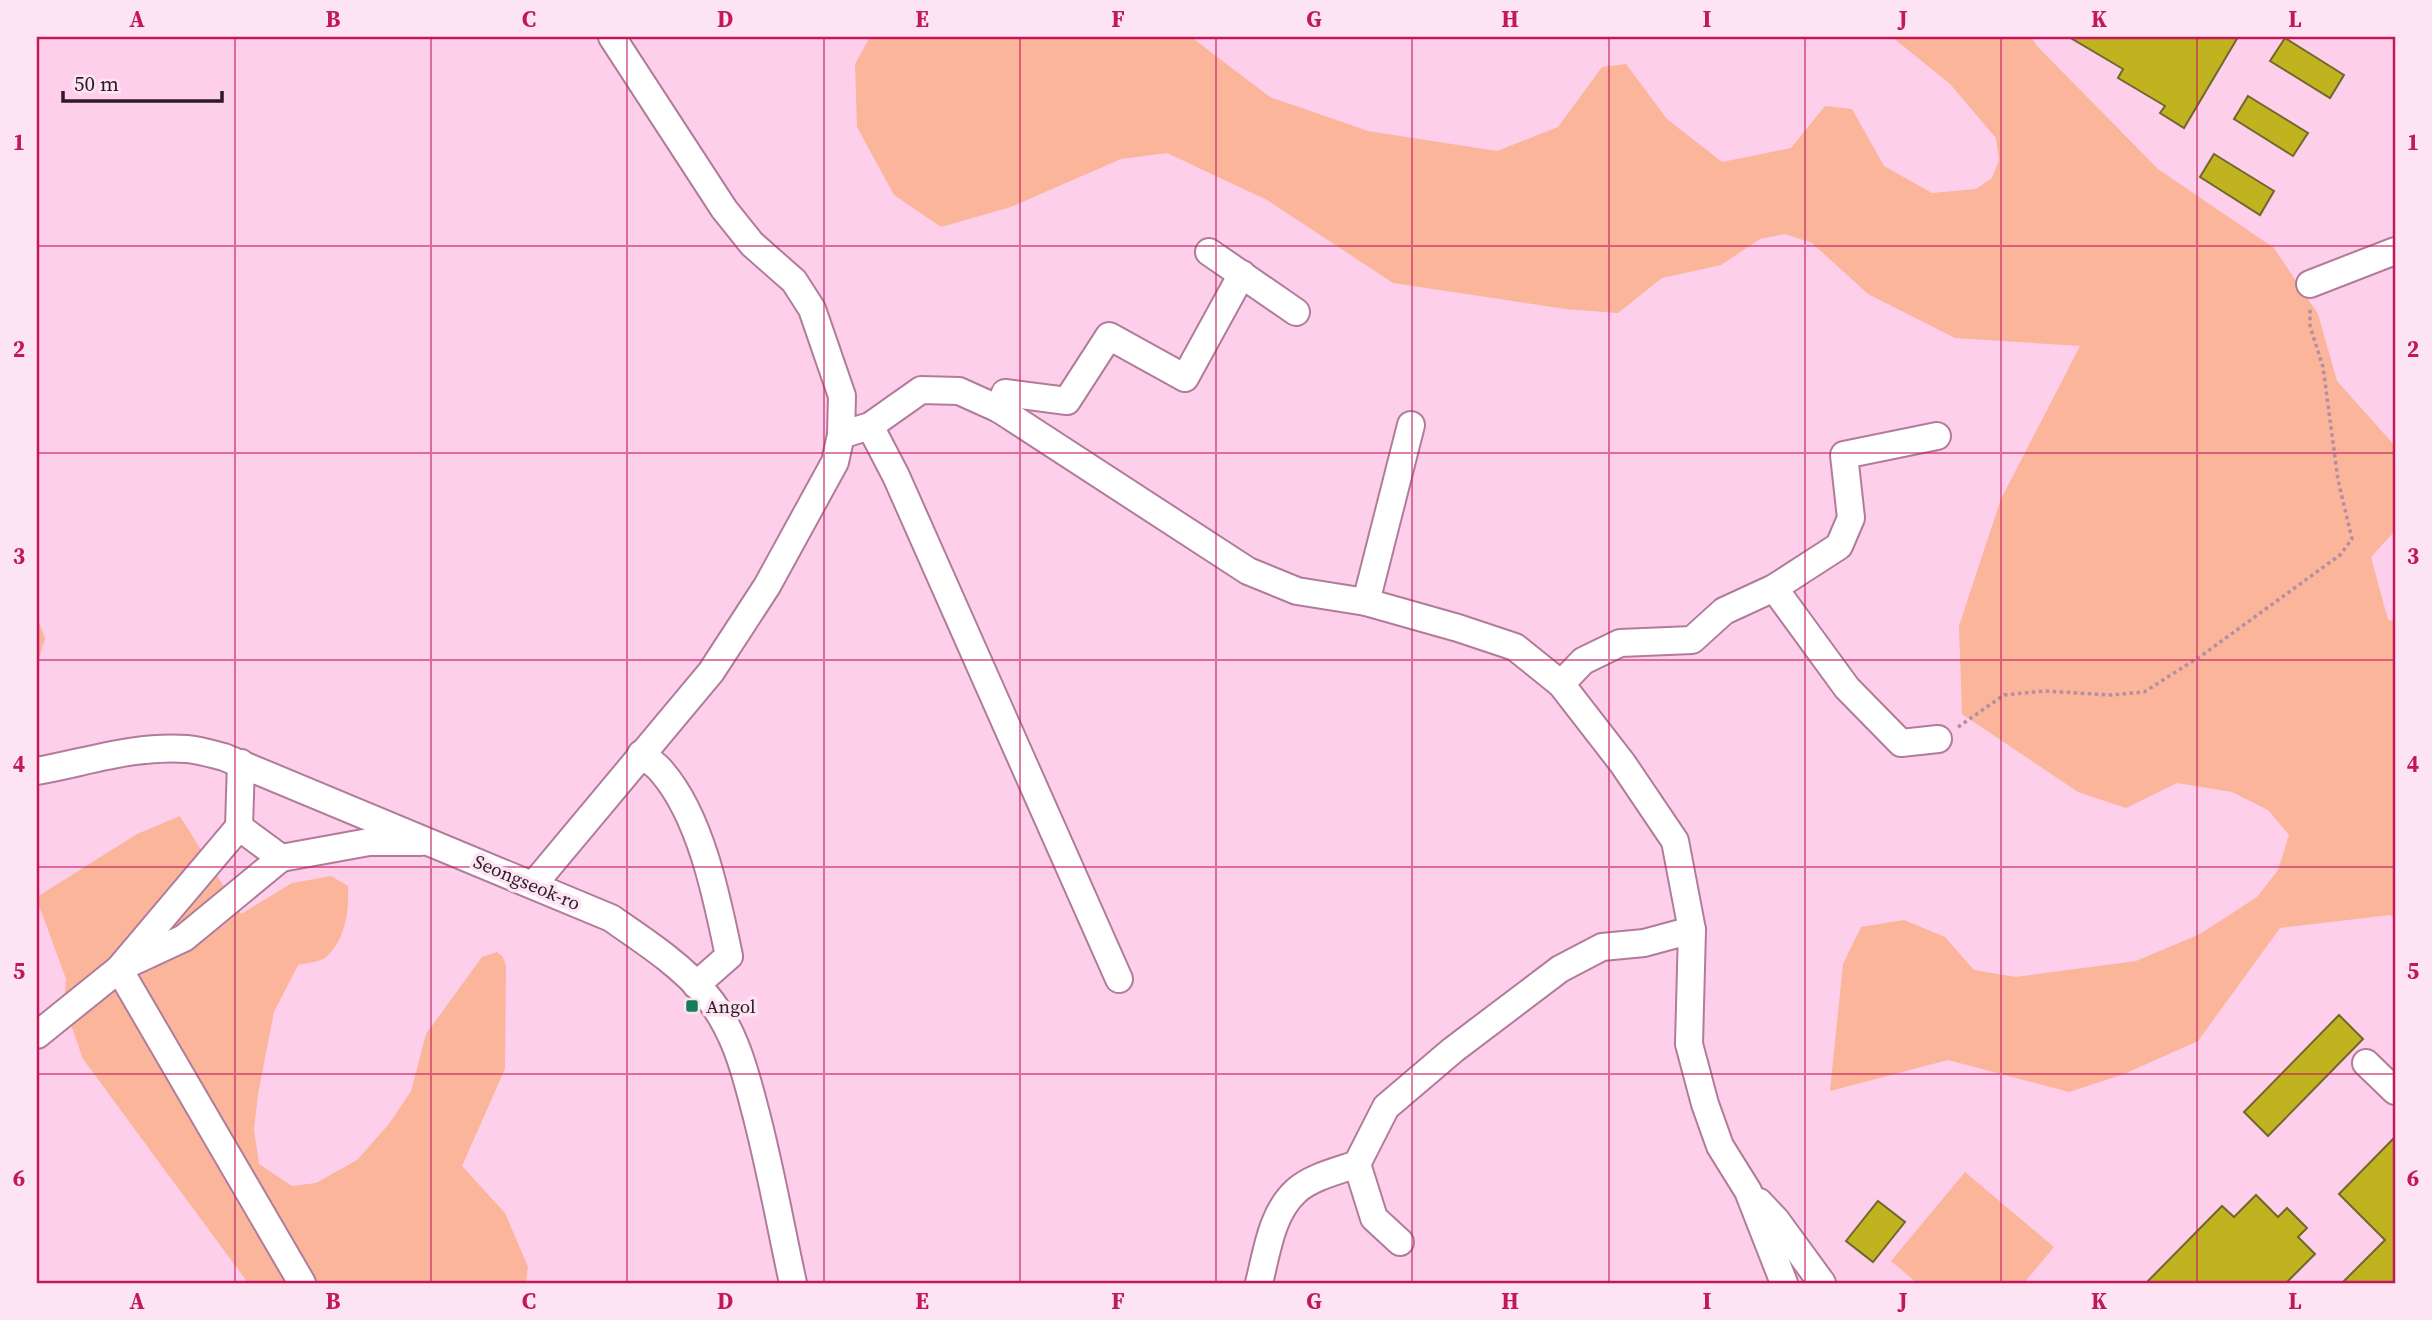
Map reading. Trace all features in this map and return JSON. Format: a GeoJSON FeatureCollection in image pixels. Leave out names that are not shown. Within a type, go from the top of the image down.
{"type":"FeatureCollection","features":[{"type":"Feature","properties":{"kind":"street"},"geometry":{"type":"LineString","coordinates":[[534,884],[711,672],[767,586],[835,462],[841,435],[842,396],[812,309],[794,281],[752,244],[724,209],[612,37]]}},
{"type":"Feature","properties":{"kind":"street"},"geometry":{"type":"LineString","coordinates":[[2310,284],[2395,251]]}},
{"type":"Feature","properties":{"kind":"street"},"geometry":{"type":"LineString","coordinates":[[1209,252],[1296,312]]}},
{"type":"Feature","properties":{"kind":"street"},"geometry":{"type":"LineString","coordinates":[[999,409],[1005,393],[1067,401],[1109,336],[1185,378],[1242,274]]}},
{"type":"Feature","properties":{"kind":"street"},"geometry":{"type":"LineString","coordinates":[[841,435],[870,426],[921,390],[959,391],[999,409],[1248,571],[1297,591],[1366,602],[1516,647],[1561,684],[1623,764],[1675,841],[1692,930],[1689,1044],[1705,1104],[1720,1146],[1748,1191],[1784,1283]]}},
{"type":"Feature","properties":{"kind":"street"},"geometry":{"type":"LineString","coordinates":[[1366,602],[1411,425]]}},
{"type":"Feature","properties":{"kind":"street"},"geometry":{"type":"LineString","coordinates":[[870,426],[896,476],[1118,979]]}},
{"type":"Feature","properties":{"kind":"street"},"geometry":{"type":"LineString","coordinates":[[1561,684],[1583,661],[1620,643],[1692,640],[1724,611],[1774,588],[1839,546],[1852,518],[1843,455],[1937,436]]}},
{"type":"Feature","properties":{"kind":"street"},"geometry":{"type":"LineString","coordinates":[[1774,588],[1847,688],[1901,743],[1938,740]]}},
{"type":"Feature","properties":{"kind":"street","name":"Seongseok-ro"},"geometry":{"type":"LineString","coordinates":[[37,771],[108,754],[152,749],[188,749],[224,757],[611,918],[661,953],[696,985],[727,1026],[742,1059],[762,1136],[793,1283]]}},
{"type":"Feature","properties":{"kind":"street"},"geometry":{"type":"LineString","coordinates":[[641,754],[662,771],[692,820],[718,904],[729,956],[696,985]]}},
{"type":"Feature","properties":{"kind":"street"},"geometry":{"type":"LineString","coordinates":[[37,1035],[118,969],[239,827],[241,764]]}},
{"type":"Feature","properties":{"kind":"street"},"geometry":{"type":"LineString","coordinates":[[239,827],[281,858]]}},
{"type":"Feature","properties":{"kind":"street"},"geometry":{"type":"LineString","coordinates":[[118,969],[184,937],[281,858],[369,842],[431,842]]}},
{"type":"Feature","properties":{"kind":"street"},"geometry":{"type":"LineString","coordinates":[[1259,1283],[1277,1218],[1296,1191],[1320,1177],[1357,1164],[1386,1107],[1453,1050],[1560,969],[1602,947],[1644,943],[1692,930]]}},
{"type":"Feature","properties":{"kind":"street"},"geometry":{"type":"LineString","coordinates":[[118,969],[302,1283]]}},
{"type":"Feature","properties":{"kind":"street"},"geometry":{"type":"LineString","coordinates":[[2366,1063],[2395,1091]]}},
{"type":"Feature","properties":{"kind":"street"},"geometry":{"type":"LineString","coordinates":[[1357,1164],[1374,1218],[1401,1242]]}},
{"type":"Feature","properties":{"kind":"street"},"geometry":{"type":"LineString","coordinates":[[1748,1191],[1776,1220],[1822,1283]]}},
{"type":"Feature","properties":{"kind":"path"},"geometry":{"type":"LineString","coordinates":[[1938,740],[2004,695],[2044,691],[2111,695],[2144,692],[2201,656],[2340,555],[2351,539],[2338,480],[2323,368],[2310,326],[2310,284]]}},
{"type":"Feature","properties":{"kind":"shaded area"},"geometry":{"type":"Polygon","coordinates":[[[870,37],[1191,37],[1270,97],[1368,131],[1497,151],[1558,127],[1602,67],[1626,64],[1667,119],[1722,162],[1791,148],[1825,106],[1852,109],[1884,166],[1932,193],[1976,189],[1992,178],[1999,160],[1996,138],[1950,84],[1892,37],[2031,37],[2158,169],[2274,248],[2318,314],[2337,381],[2395,446],[2395,531],[2371,557],[2388,620],[2395,621],[2395,918],[2390,915],[2280,928],[2198,1041],[2124,1074],[2069,1092],[1948,1060],[1830,1091],[1843,964],[1861,927],[1904,920],[1945,937],[1974,970],[2016,977],[2136,961],[2200,934],[2257,897],[2278,870],[2289,835],[2268,810],[2232,792],[2177,783],[2126,808],[2078,792],[1962,714],[1959,626],[2001,499],[2080,346],[1955,338],[1868,294],[1812,243],[1785,234],[1760,239],[1721,265],[1662,278],[1618,313],[1565,309],[1393,283],[1267,200],[1167,153],[1121,159],[1011,207],[941,227],[894,195],[857,127],[855,64],[870,37]]]}},
{"type":"Feature","properties":{"kind":"shaded area"},"geometry":{"type":"Polygon","coordinates":[[[37,618],[45,638],[37,666],[37,618]]]}},
{"type":"Feature","properties":{"kind":"shaded area"},"geometry":{"type":"Polygon","coordinates":[[[180,816],[241,914],[292,883],[331,876],[348,886],[347,915],[338,943],[325,958],[298,965],[274,1012],[258,1094],[254,1129],[259,1164],[292,1186],[316,1183],[357,1160],[389,1124],[411,1091],[426,1034],[482,957],[497,952],[503,957],[506,966],[505,1069],[462,1166],[505,1213],[528,1267],[526,1283],[248,1283],[83,1059],[64,1005],[66,979],[37,900],[37,897],[137,834],[180,816]]]}},
{"type":"Feature","properties":{"kind":"shaded area"},"geometry":{"type":"Polygon","coordinates":[[[1965,1172],[2054,1247],[2024,1283],[1917,1283],[1891,1261],[1965,1172]]]}},
{"type":"Feature","properties":{"kind":"building"},"geometry":{"type":"Polygon","coordinates":[[[2069,37],[2238,37],[2184,128],[2160,113],[2165,106],[2118,78],[2123,69],[2069,37]]]}},
{"type":"Feature","properties":{"kind":"building"},"geometry":{"type":"Polygon","coordinates":[[[2285,38],[2344,75],[2330,98],[2270,61],[2285,38]]]}},
{"type":"Feature","properties":{"kind":"building"},"geometry":{"type":"Polygon","coordinates":[[[2248,96],[2308,133],[2293,156],[2234,119],[2248,96]]]}},
{"type":"Feature","properties":{"kind":"building"},"geometry":{"type":"Polygon","coordinates":[[[2214,154],[2274,191],[2260,215],[2200,177],[2214,154]]]}},
{"type":"Feature","properties":{"kind":"building"},"geometry":{"type":"Polygon","coordinates":[[[2339,1015],[2363,1039],[2268,1136],[2244,1112],[2339,1015]]]}},
{"type":"Feature","properties":{"kind":"building"},"geometry":{"type":"Polygon","coordinates":[[[2395,1137],[2395,1283],[2342,1283],[2385,1240],[2339,1194],[2395,1137]]]}},
{"type":"Feature","properties":{"kind":"building"},"geometry":{"type":"Polygon","coordinates":[[[2256,1195],[2278,1217],[2287,1208],[2307,1228],[2298,1237],[2315,1254],[2286,1283],[2146,1283],[2222,1206],[2234,1217],[2256,1195]]]}},
{"type":"Feature","properties":{"kind":"building"},"geometry":{"type":"Polygon","coordinates":[[[1878,1201],[1905,1222],[1873,1262],[1846,1241],[1878,1201]]]}},
{"type":"Feature","properties":{"kind":"place","name":"Angol"},"geometry":{"type":"Point","coordinates":[692,1006]}}]}
